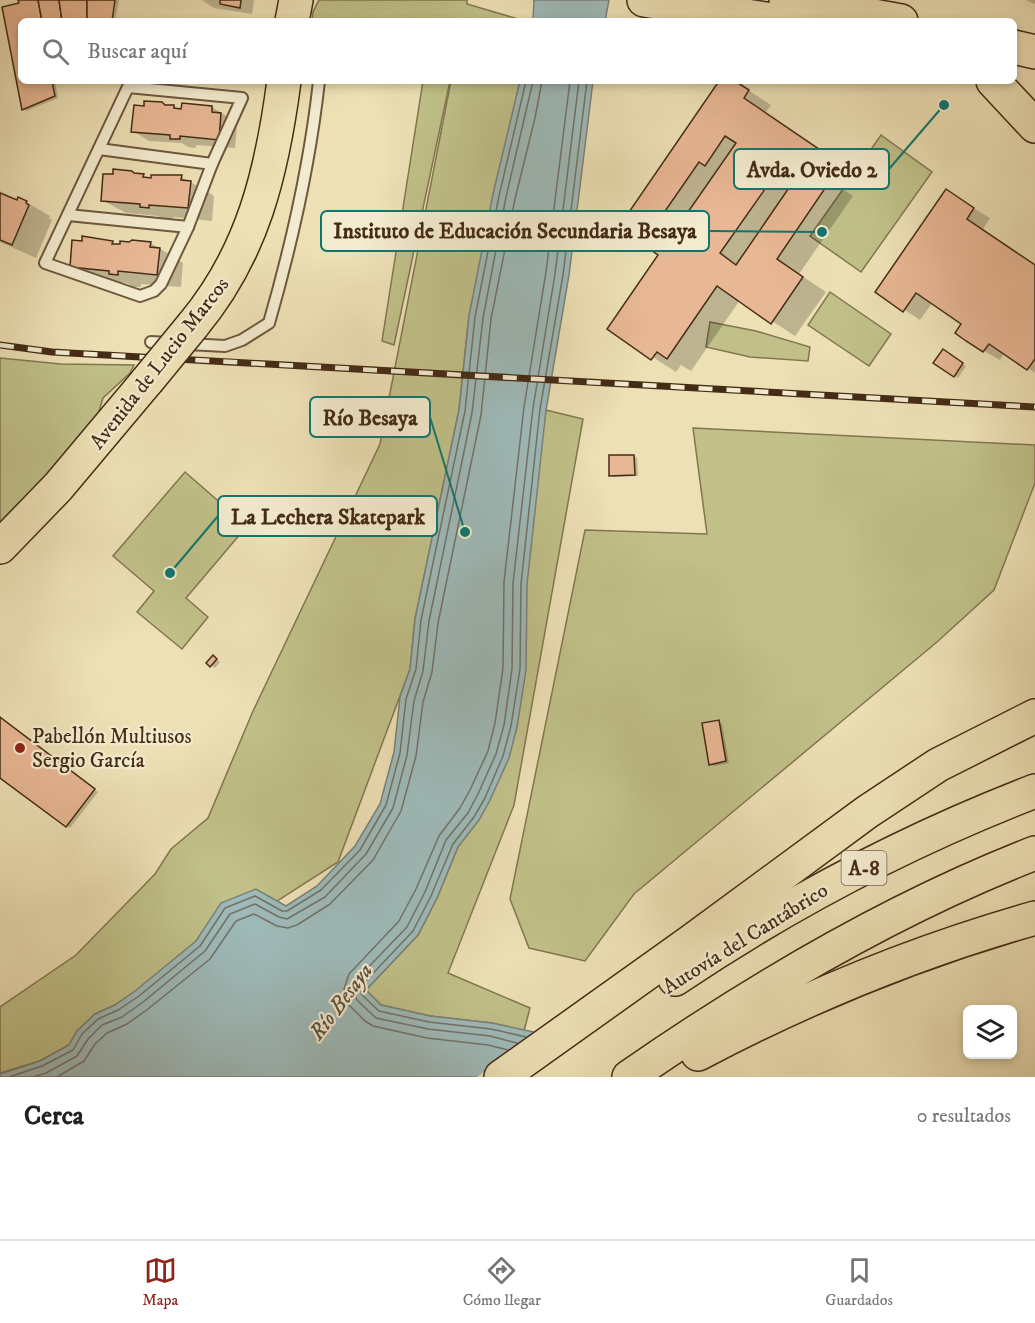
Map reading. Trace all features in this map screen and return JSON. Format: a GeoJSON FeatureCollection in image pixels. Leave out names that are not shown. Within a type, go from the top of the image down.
{"type":"FeatureCollection","features":[{"type":"Feature","properties":{"kind":"main road"},"geometry":{"type":"LineString","coordinates":[[644,0],[758,18]]}},
{"type":"Feature","properties":{"kind":"main road"},"geometry":{"type":"LineString","coordinates":[[786,0],[885,18]]}},
{"type":"Feature","properties":{"kind":"main road"},"geometry":{"type":"LineString","coordinates":[[1017,48],[1035,52]]}},
{"type":"Feature","properties":{"kind":"main road","name":"Avenida de Lucio Marcos"},"geometry":{"type":"LineString","coordinates":[[0,547],[58,487],[217,294],[256,216],[267,178],[283,84]]}},
{"type":"Feature","properties":{"kind":"main road"},"geometry":{"type":"LineString","coordinates":[[996,84],[1035,126]]}},
{"type":"Feature","properties":{"kind":"main road"},"geometry":{"type":"LineString","coordinates":[[501,1077],[695,953],[867,812],[988,734],[1035,709]]}},
{"type":"Feature","properties":{"kind":"main road"},"geometry":{"type":"LineString","coordinates":[[938,765],[1035,716]]}},
{"type":"Feature","properties":{"kind":"main road","name":"Autovía del Cantábrico"},"geometry":{"type":"LineString","coordinates":[[533,1077],[695,953],[920,841],[1035,790]]}},
{"type":"Feature","properties":{"kind":"main road"},"geometry":{"type":"LineString","coordinates":[[658,1077],[728,1038],[913,907],[1035,853]]}},
{"type":"Feature","properties":{"kind":"main road"},"geometry":{"type":"LineString","coordinates":[[629,1077],[803,984],[916,955],[1035,918]]}},
{"type":"Feature","properties":{"kind":"lane"},"geometry":{"type":"LineString","coordinates":[[151,342],[225,346],[242,340],[269,323],[290,253],[298,215],[319,84]]}},
{"type":"Feature","properties":{"kind":"lane"},"geometry":{"type":"LineString","coordinates":[[129,87],[242,98],[212,164],[188,228],[161,284],[154,291],[140,296],[45,263],[129,87]]}},
{"type":"Feature","properties":{"kind":"lane"},"geometry":{"type":"LineString","coordinates":[[99,149],[212,164]]}},
{"type":"Feature","properties":{"kind":"lane"},"geometry":{"type":"LineString","coordinates":[[68,215],[188,228]]}},
{"type":"Feature","properties":{"kind":"green space"},"geometry":{"type":"Polygon","coordinates":[[[319,0],[467,0],[467,4],[515,18],[312,18],[319,0]]]}},
{"type":"Feature","properties":{"kind":"green space"},"geometry":{"type":"Polygon","coordinates":[[[423,84],[449,84],[394,345],[382,341],[423,84]]]}},
{"type":"Feature","properties":{"kind":"green space"},"geometry":{"type":"Polygon","coordinates":[[[450,84],[519,84],[469,316],[459,410],[415,619],[410,669],[338,862],[115,1005],[95,1014],[77,1031],[69,1045],[40,1061],[0,1073],[0,1007],[76,955],[155,874],[171,849],[208,818],[253,711],[380,444],[450,84]]]}},
{"type":"Feature","properties":{"kind":"green space"},"geometry":{"type":"Polygon","coordinates":[[[881,135],[932,172],[861,272],[810,236],[881,135]]]}},
{"type":"Feature","properties":{"kind":"green space"},"geometry":{"type":"Polygon","coordinates":[[[830,292],[891,334],[869,366],[808,325],[830,292]]]}},
{"type":"Feature","properties":{"kind":"green space"},"geometry":{"type":"Polygon","coordinates":[[[710,322],[756,331],[810,347],[808,361],[750,357],[706,347],[710,322]]]}},
{"type":"Feature","properties":{"kind":"green space"},"geometry":{"type":"Polygon","coordinates":[[[0,358],[61,364],[134,365],[130,373],[103,398],[96,421],[71,451],[0,523],[0,358]]]}},
{"type":"Feature","properties":{"kind":"green space"},"geometry":{"type":"Polygon","coordinates":[[[546,410],[583,419],[514,805],[448,973],[530,1008],[524,1031],[492,1023],[430,1016],[381,1005],[366,990],[418,935],[437,898],[458,847],[503,703],[546,410]]]}},
{"type":"Feature","properties":{"kind":"green space"},"geometry":{"type":"Polygon","coordinates":[[[693,428],[1035,445],[1035,483],[994,590],[937,642],[634,894],[585,961],[529,948],[510,899],[585,530],[707,534],[693,428]]]}},
{"type":"Feature","properties":{"kind":"green space"},"geometry":{"type":"Polygon","coordinates":[[[185,472],[247,526],[186,598],[208,617],[182,649],[137,612],[154,591],[113,556],[185,472]]]}},
{"type":"Feature","properties":{"kind":"water"},"geometry":{"type":"Polygon","coordinates":[[[534,0],[609,0],[606,18],[533,18],[534,0]]]}},
{"type":"Feature","properties":{"kind":"water"},"geometry":{"type":"Polygon","coordinates":[[[519,84],[593,84],[569,275],[546,410],[527,585],[526,670],[517,727],[509,758],[490,800],[479,820],[458,847],[437,898],[418,935],[366,990],[381,1005],[430,1016],[492,1023],[543,1034],[644,1077],[0,1077],[0,1074],[40,1061],[69,1045],[77,1031],[95,1014],[115,1005],[135,991],[196,941],[221,903],[256,889],[286,906],[317,886],[355,846],[380,804],[394,752],[400,697],[410,669],[415,619],[459,410],[469,316],[493,194],[519,84]]]}},
{"type":"Feature","properties":{"kind":"pier"},"geometry":{"type":"Polygon","coordinates":[[[538,1030],[605,1049],[647,1077],[477,1077],[538,1030]]]}},
{"type":"Feature","properties":{"kind":"building"},"geometry":{"type":"Polygon","coordinates":[[[18,0],[38,0],[41,18],[18,18],[18,84],[53,84],[55,96],[22,110],[2,7],[19,3],[18,0]]]}},
{"type":"Feature","properties":{"kind":"building"},"geometry":{"type":"Polygon","coordinates":[[[38,0],[59,0],[62,18],[41,18],[38,0]]]}},
{"type":"Feature","properties":{"kind":"building"},"geometry":{"type":"Polygon","coordinates":[[[59,0],[87,0],[87,18],[62,18],[59,0]]]}},
{"type":"Feature","properties":{"kind":"building"},"geometry":{"type":"Polygon","coordinates":[[[87,0],[115,0],[112,18],[87,18],[87,0]]]}},
{"type":"Feature","properties":{"kind":"building"},"geometry":{"type":"Polygon","coordinates":[[[220,0],[241,0],[240,8],[220,4],[220,0]]]}},
{"type":"Feature","properties":{"kind":"building"},"geometry":{"type":"Polygon","coordinates":[[[717,84],[740,84],[749,90],[744,98],[820,150],[808,166],[830,181],[777,259],[803,277],[771,324],[717,286],[667,359],[657,352],[651,360],[607,329],[658,255],[618,228],[717,84]],[[725,136],[705,166],[699,162],[663,214],[679,225],[736,143],[725,136]],[[777,172],[720,253],[736,265],[793,182],[777,172]]]}},
{"type":"Feature","properties":{"kind":"building"},"geometry":{"type":"Polygon","coordinates":[[[144,101],[162,102],[181,109],[182,103],[212,106],[212,112],[221,113],[219,140],[180,136],[180,139],[170,139],[170,135],[131,132],[134,105],[144,106],[144,101]]]}},
{"type":"Feature","properties":{"kind":"building"},"geometry":{"type":"Polygon","coordinates":[[[113,169],[132,171],[144,174],[143,177],[151,178],[151,175],[182,175],[181,180],[191,181],[188,208],[149,205],[149,208],[140,207],[140,204],[101,201],[103,174],[113,174],[113,169]]]}},
{"type":"Feature","properties":{"kind":"building"},"geometry":{"type":"Polygon","coordinates":[[[946,189],[974,208],[967,219],[1035,265],[1035,359],[1027,370],[989,344],[983,352],[966,341],[955,333],[961,324],[916,293],[903,312],[875,292],[946,189]]]}},
{"type":"Feature","properties":{"kind":"building"},"geometry":{"type":"Polygon","coordinates":[[[0,193],[17,200],[18,197],[27,201],[29,205],[12,245],[0,240],[0,193]]]}},
{"type":"Feature","properties":{"kind":"building"},"geometry":{"type":"Polygon","coordinates":[[[82,236],[113,241],[112,244],[132,240],[151,242],[150,247],[160,248],[157,275],[118,271],[118,275],[109,274],[109,271],[70,267],[72,240],[82,241],[82,236]]]}},
{"type":"Feature","properties":{"kind":"building"},"geometry":{"type":"Polygon","coordinates":[[[943,349],[963,363],[954,377],[933,363],[943,349]]]}},
{"type":"Feature","properties":{"kind":"building"},"geometry":{"type":"Polygon","coordinates":[[[609,455],[634,455],[635,475],[609,476],[609,455]]]}},
{"type":"Feature","properties":{"kind":"building"},"geometry":{"type":"Polygon","coordinates":[[[213,655],[217,659],[210,667],[206,663],[213,655]]]}},
{"type":"Feature","properties":{"kind":"building","name":"Pabellón Multiusos Sergio García"},"geometry":{"type":"Polygon","coordinates":[[[0,717],[95,789],[66,827],[0,778],[0,717]]]}},
{"type":"Feature","properties":{"kind":"building"},"geometry":{"type":"Polygon","coordinates":[[[719,720],[726,761],[709,765],[702,723],[719,720]]]}},
{"type":"Feature","properties":{"kind":"railway"},"geometry":{"type":"LineString","coordinates":[[0,345],[52,352],[1035,407]]}},
{"type":"Feature","properties":{"kind":"place","name":"Avda. Oviedo 2"},"geometry":{"type":"Point","coordinates":[944,105]}},
{"type":"Feature","properties":{"kind":"place","name":"Instituto de Educación Secundaria Besaya"},"geometry":{"type":"Point","coordinates":[822,232]}},
{"type":"Feature","properties":{"kind":"place","name":"Río Besaya"},"geometry":{"type":"Point","coordinates":[465,532]}},
{"type":"Feature","properties":{"kind":"place","name":"La Lechera Skatepark"},"geometry":{"type":"Point","coordinates":[170,573]}},
{"type":"Feature","properties":{"kind":"place","name":"Pabellón Multiusos Sergio García"},"geometry":{"type":"Point","coordinates":[20,748]}}]}
